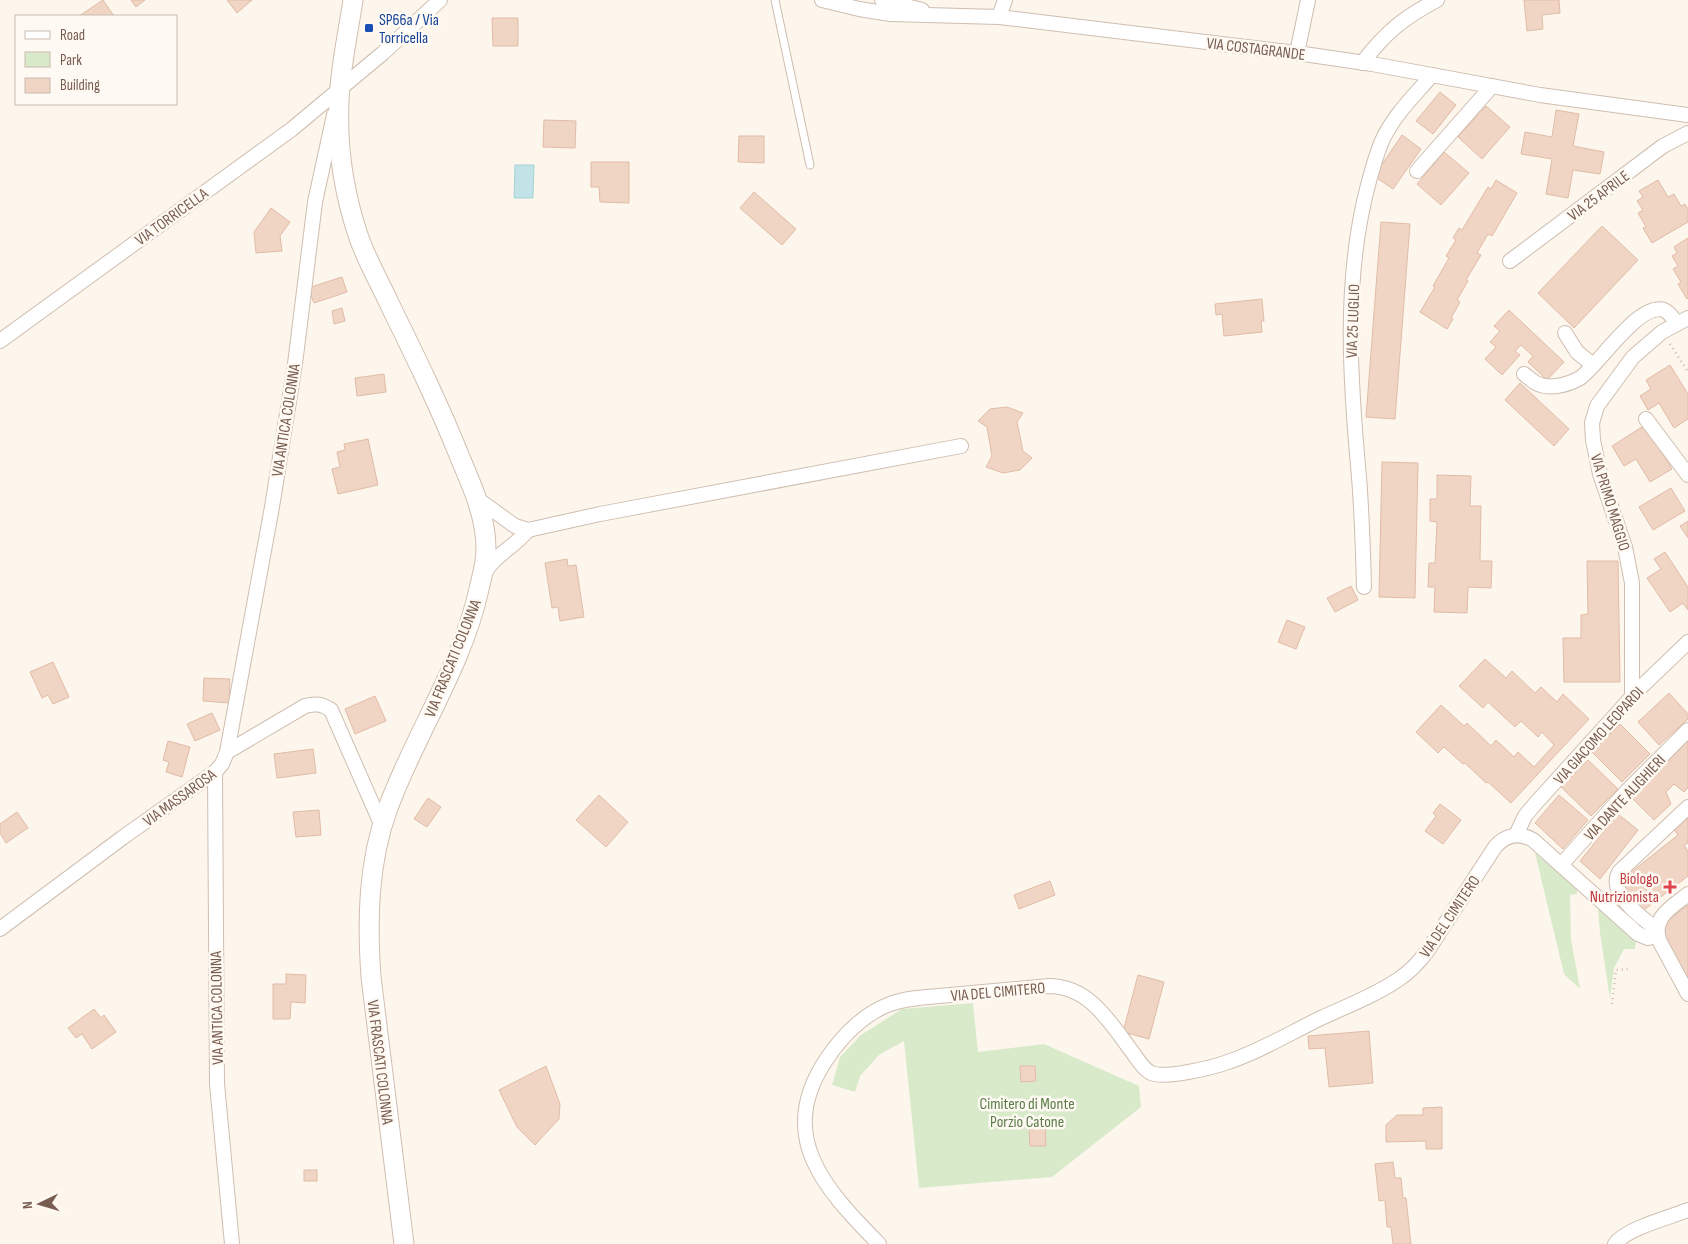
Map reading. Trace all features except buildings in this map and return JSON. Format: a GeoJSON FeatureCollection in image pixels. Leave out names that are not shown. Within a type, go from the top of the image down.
{"type":"FeatureCollection","features":[{"type":"Feature","properties":{"kind":"street","name":"VIA FRASCATI COLONNA"},"geometry":{"type":"LineString","coordinates":[[353,0],[340,88],[339,126],[348,197],[358,236],[368,260],[450,432],[483,518],[485,538],[485,560],[474,608],[459,650],[392,798],[382,826],[370,890],[369,957],[404,1244]]}},
{"type":"Feature","properties":{"kind":"street"},"geometry":{"type":"LineString","coordinates":[[340,88],[383,53],[440,0]]}},
{"type":"Feature","properties":{"kind":"street","name":"VIA COSTAGRANDE"},"geometry":{"type":"LineString","coordinates":[[822,0],[890,14],[998,16],[1297,53],[1540,95],[1688,115]]}},
{"type":"Feature","properties":{"kind":"street"},"geometry":{"type":"LineString","coordinates":[[882,0],[949,16]]}},
{"type":"Feature","properties":{"kind":"street"},"geometry":{"type":"LineString","coordinates":[[998,16],[1005,0]]}},
{"type":"Feature","properties":{"kind":"street"},"geometry":{"type":"LineString","coordinates":[[1297,53],[1308,0]]}},
{"type":"Feature","properties":{"kind":"street"},"geometry":{"type":"LineString","coordinates":[[1362,63],[1394,27],[1417,10],[1437,0]]}},
{"type":"Feature","properties":{"kind":"street","name":"VIA 25 LUGLIO"},"geometry":{"type":"LineString","coordinates":[[1364,587],[1351,358],[1352,300],[1358,237],[1366,194],[1382,140],[1394,120],[1432,75]]}},
{"type":"Feature","properties":{"kind":"street"},"geometry":{"type":"LineString","coordinates":[[1417,170],[1492,86]]}},
{"type":"Feature","properties":{"kind":"street","name":"VIA TORRICELLA"},"geometry":{"type":"LineString","coordinates":[[0,341],[280,138],[340,88]]}},
{"type":"Feature","properties":{"kind":"street","name":"VIA ANTICA COLONNA"},"geometry":{"type":"LineString","coordinates":[[227,752],[272,507],[292,383],[317,195],[340,88]]}},
{"type":"Feature","properties":{"kind":"street","name":"VIA 25 APRILE"},"geometry":{"type":"LineString","coordinates":[[1510,261],[1663,146],[1688,133]]}},
{"type":"Feature","properties":{"kind":"street"},"geometry":{"type":"LineString","coordinates":[[1524,374],[1539,385],[1553,386],[1576,380],[1583,376],[1619,336],[1651,311],[1666,311],[1683,321]]}},
{"type":"Feature","properties":{"kind":"street","name":"VIA PRIMO MAGGIO"},"geometry":{"type":"LineString","coordinates":[[1632,696],[1633,593],[1631,575],[1625,547],[1600,474],[1593,440],[1592,423],[1597,406],[1629,363],[1662,332],[1683,321]]}},
{"type":"Feature","properties":{"kind":"street"},"geometry":{"type":"LineString","coordinates":[[1565,334],[1577,352],[1593,365]]}},
{"type":"Feature","properties":{"kind":"street"},"geometry":{"type":"LineString","coordinates":[[1646,418],[1688,475]]}},
{"type":"Feature","properties":{"kind":"street"},"geometry":{"type":"LineString","coordinates":[[476,498],[515,526],[528,530],[600,514],[961,446]]}},
{"type":"Feature","properties":{"kind":"street"},"geometry":{"type":"LineString","coordinates":[[482,579],[493,561],[517,542],[528,530]]}},
{"type":"Feature","properties":{"kind":"street","name":"VIA GIACOMO LEOPARDI"},"geometry":{"type":"LineString","coordinates":[[1516,835],[1530,810],[1632,696],[1688,642]]}},
{"type":"Feature","properties":{"kind":"street","name":"VIA MASSAROSA"},"geometry":{"type":"LineString","coordinates":[[0,929],[122,838],[215,772],[222,764],[227,752],[305,706],[323,704],[331,710],[382,826]]}},
{"type":"Feature","properties":{"kind":"street","name":"VIA DANTE ALIGHIERI"},"geometry":{"type":"LineString","coordinates":[[1561,865],[1627,792],[1688,730]]}},
{"type":"Feature","properties":{"kind":"street","name":"VIA ANTICA COLONNA"},"geometry":{"type":"LineString","coordinates":[[215,772],[217,1084],[232,1244]]}},
{"type":"Feature","properties":{"kind":"street"},"geometry":{"type":"LineString","coordinates":[[1687,989],[1657,932],[1620,895],[1616,887],[1616,879],[1620,871],[1688,807]]}},
{"type":"Feature","properties":{"kind":"street"},"geometry":{"type":"LineString","coordinates":[[1516,835],[1533,840],[1635,932],[1645,937],[1657,932]]}},
{"type":"Feature","properties":{"kind":"street","name":"VIA DEL CIMITERO"},"geometry":{"type":"LineString","coordinates":[[879,1244],[848,1212],[828,1185],[807,1145],[804,1130],[804,1113],[817,1075],[843,1038],[860,1022],[878,1010],[891,1004],[914,999],[1060,986],[1076,991],[1090,1000],[1143,1066],[1152,1073],[1166,1074],[1201,1070],[1235,1060],[1405,975],[1419,962],[1428,950],[1495,847],[1506,838],[1516,835]]}},
{"type":"Feature","properties":{"kind":"street"},"geometry":{"type":"LineString","coordinates":[[1657,932],[1660,919],[1664,913],[1688,894]]}},
{"type":"Feature","properties":{"kind":"street"},"geometry":{"type":"LineString","coordinates":[[1615,1244],[1629,1232],[1688,1210]]}},
{"type":"Feature","properties":{"kind":"lane"},"geometry":{"type":"LineString","coordinates":[[775,0],[810,164]]}},
{"type":"Feature","properties":{"kind":"path"},"geometry":{"type":"LineString","coordinates":[[1662,332],[1688,372]]}},
{"type":"Feature","properties":{"kind":"path"},"geometry":{"type":"LineString","coordinates":[[1612,1004],[1616,970],[1628,969]]}},
{"type":"Feature","properties":{"kind":"green space"},"geometry":{"type":"Polygon","coordinates":[[[1535,853],[1577,888],[1577,894],[1570,895],[1571,939],[1580,989],[1564,974],[1535,853]]]}},
{"type":"Feature","properties":{"kind":"green space"},"geometry":{"type":"Polygon","coordinates":[[[1598,908],[1636,941],[1635,949],[1624,949],[1614,968],[1610,999],[1600,933],[1598,908]]]}},
{"type":"Feature","properties":{"kind":"green space","name":"Cimitero di Monte Porzio Catone"},"geometry":{"type":"Polygon","coordinates":[[[973,1003],[978,1052],[1044,1044],[1139,1086],[1141,1107],[1052,1177],[919,1188],[904,1041],[879,1055],[860,1076],[855,1092],[832,1085],[840,1057],[861,1035],[902,1009],[973,1003]]]}},
{"type":"Feature","properties":{"kind":"water"},"geometry":{"type":"Polygon","coordinates":[[[515,165],[534,165],[533,198],[514,198],[515,165]]]}},
{"type":"Feature","properties":{"kind":"place","name":"SP66a / Via Torricella"},"geometry":{"type":"Point","coordinates":[369,28]}},
{"type":"Feature","properties":{"kind":"place","name":"Biologo Nutrizionista"},"geometry":{"type":"Point","coordinates":[1670,887]}}]}
